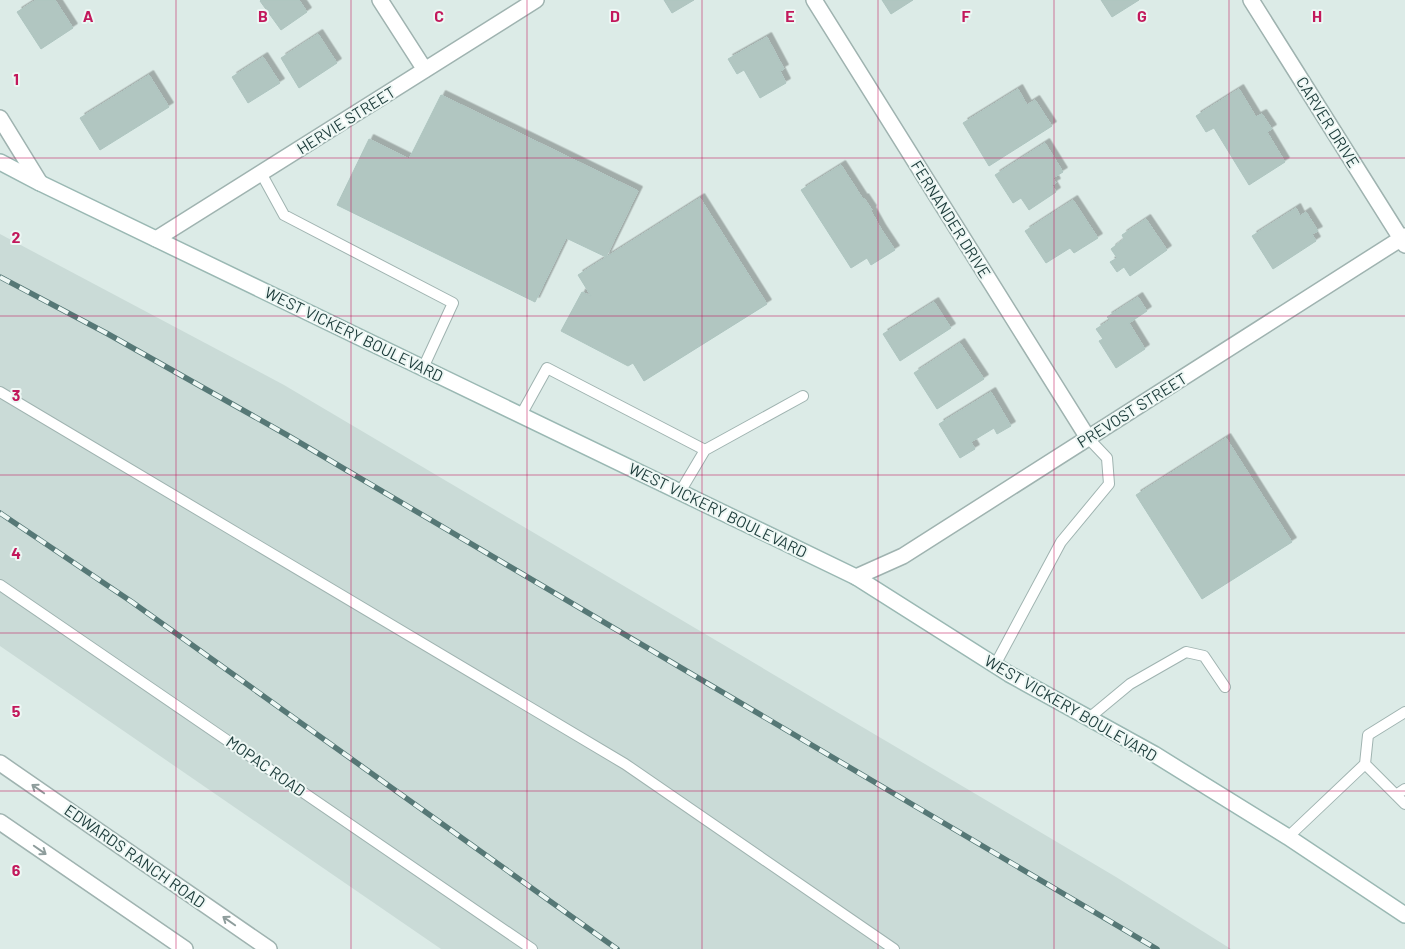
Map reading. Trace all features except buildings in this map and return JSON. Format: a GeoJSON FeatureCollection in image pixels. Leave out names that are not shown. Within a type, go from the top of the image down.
{"type":"FeatureCollection","features":[{"type":"Feature","properties":{"kind":"street"},"geometry":{"type":"LineString","coordinates":[[380,0],[425,70]]}},
{"type":"Feature","properties":{"kind":"street","name":"HERVIE STREET"},"geometry":{"type":"LineString","coordinates":[[156,239],[536,0]]}},
{"type":"Feature","properties":{"kind":"street","name":"FERNANDER DRIVE"},"geometry":{"type":"LineString","coordinates":[[814,0],[1088,438]]}},
{"type":"Feature","properties":{"kind":"street","name":"CARVER DRIVE"},"geometry":{"type":"LineString","coordinates":[[1252,0],[1404,240]]}},
{"type":"Feature","properties":{"kind":"street"},"geometry":{"type":"LineString","coordinates":[[0,118],[40,183]]}},
{"type":"Feature","properties":{"kind":"street","name":"WEST VICKERY BOULEVARD"},"geometry":{"type":"LineString","coordinates":[[0,162],[856,576],[995,665],[1154,754],[1288,837],[1405,915]]}},
{"type":"Feature","properties":{"kind":"street","name":"PREVOST STREET"},"geometry":{"type":"LineString","coordinates":[[856,576],[903,556],[1404,240]]}},
{"type":"Feature","properties":{"kind":"street","name":"EDWARDS RANCH ROAD"},"geometry":{"type":"LineString","coordinates":[[0,763],[269,949]]}},
{"type":"Feature","properties":{"kind":"street"},"geometry":{"type":"LineString","coordinates":[[0,822],[185,949]]}},
{"type":"Feature","properties":{"kind":"lane"},"geometry":{"type":"LineString","coordinates":[[260,174],[284,215],[453,303],[423,368]]}},
{"type":"Feature","properties":{"kind":"lane"},"geometry":{"type":"LineString","coordinates":[[521,415],[547,368],[705,450]]}},
{"type":"Feature","properties":{"kind":"lane"},"geometry":{"type":"LineString","coordinates":[[0,392],[625,764],[894,949]]}},
{"type":"Feature","properties":{"kind":"lane"},"geometry":{"type":"LineString","coordinates":[[680,492],[705,450],[803,396]]}},
{"type":"Feature","properties":{"kind":"lane"},"geometry":{"type":"LineString","coordinates":[[995,665],[1061,542],[1109,484],[1107,458],[1088,438]]}},
{"type":"Feature","properties":{"kind":"lane","name":"MOPAC ROAD"},"geometry":{"type":"LineString","coordinates":[[0,585],[532,949]]}},
{"type":"Feature","properties":{"kind":"lane"},"geometry":{"type":"LineString","coordinates":[[1089,718],[1130,684],[1186,652],[1204,656],[1225,687]]}},
{"type":"Feature","properties":{"kind":"lane"},"geometry":{"type":"LineString","coordinates":[[1288,837],[1365,764],[1368,735],[1405,712]]}},
{"type":"Feature","properties":{"kind":"lane"},"geometry":{"type":"LineString","coordinates":[[1365,764],[1400,792],[1405,804]]}},
{"type":"Feature","properties":{"kind":"shaded area"},"geometry":{"type":"Polygon","coordinates":[[[0,234],[284,385],[1116,877],[1231,949],[441,949],[0,646],[0,234]]]}},
{"type":"Feature","properties":{"kind":"railway"},"geometry":{"type":"LineString","coordinates":[[0,277],[108,334],[287,435],[1157,949]]}},
{"type":"Feature","properties":{"kind":"railway"},"geometry":{"type":"LineString","coordinates":[[0,513],[132,602],[617,949]]}}]}
